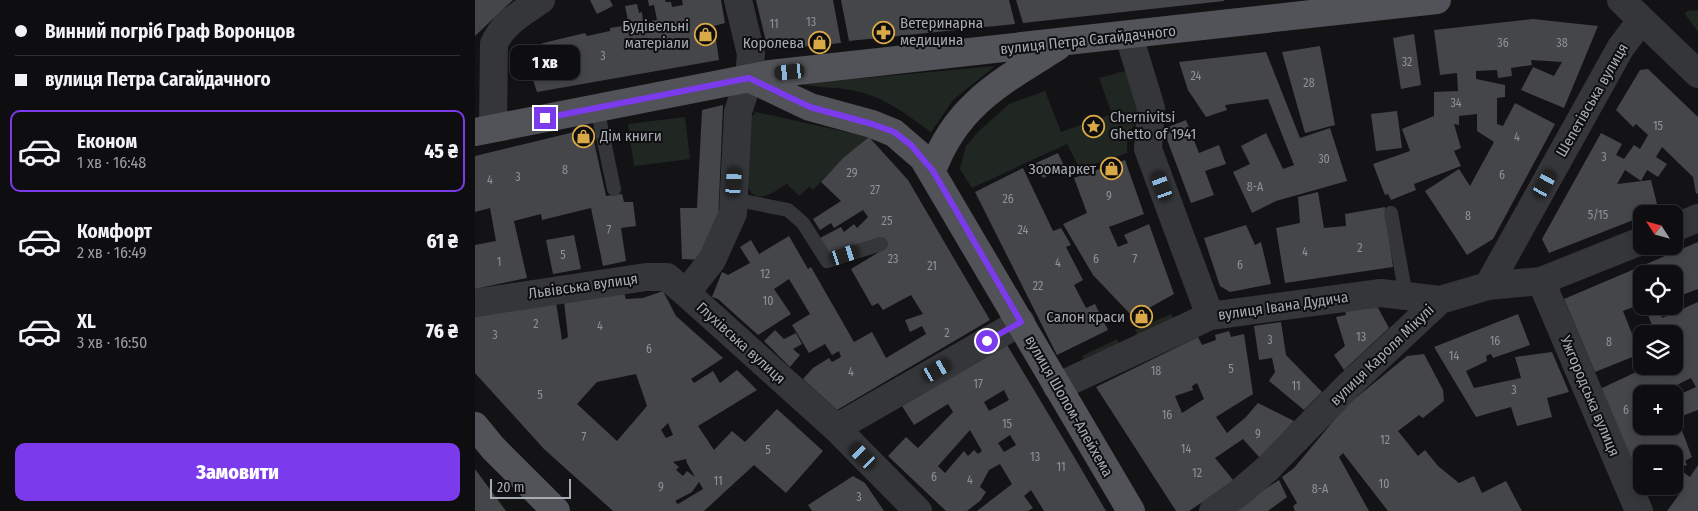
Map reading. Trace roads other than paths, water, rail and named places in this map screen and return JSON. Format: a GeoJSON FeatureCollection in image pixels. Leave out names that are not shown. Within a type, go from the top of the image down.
{"type":"FeatureCollection","features":[{"type":"Feature","properties":{"kind":"main road","name":"вулиця Петра Сагайдачного"},"geometry":{"type":"LineString","coordinates":[[484,130],[770,74],[1129,36],[1437,0]]}},
{"type":"Feature","properties":{"kind":"main road"},"geometry":{"type":"LineString","coordinates":[[933,171],[947,138],[973,104],[991,88],[1064,43]]}},
{"type":"Feature","properties":{"kind":"main road","name":"вулиця Шолом-Алейхема"},"geometry":{"type":"LineString","coordinates":[[749,78],[810,107],[894,132],[911,145],[933,171],[1057,387],[1131,511]]}},
{"type":"Feature","properties":{"kind":"main road"},"geometry":{"type":"LineString","coordinates":[[475,426],[493,448],[553,510]]}},
{"type":"Feature","properties":{"kind":"street"},"geometry":{"type":"LineString","coordinates":[[484,130],[493,44],[499,32],[541,0]]}},
{"type":"Feature","properties":{"kind":"street","name":"Глухівська вулиця"},"geometry":{"type":"LineString","coordinates":[[739,0],[751,54],[749,78],[738,112],[733,213],[712,260],[686,293],[836,428],[918,511]]}},
{"type":"Feature","properties":{"kind":"street"},"geometry":{"type":"LineString","coordinates":[[1621,0],[1698,74]]}},
{"type":"Feature","properties":{"kind":"street","name":"Шепетівська вулиця"},"geometry":{"type":"LineString","coordinates":[[1488,286],[1621,47],[1641,21]]}},
{"type":"Feature","properties":{"kind":"street","name":"вулиця Івана Дудича"},"geometry":{"type":"LineString","coordinates":[[1129,36],[1151,108],[1148,149],[1210,316],[1381,293],[1440,300]]}},
{"type":"Feature","properties":{"kind":"street"},"geometry":{"type":"LineString","coordinates":[[1683,224],[1698,218]]}},
{"type":"Feature","properties":{"kind":"street","name":"вулиця Кароля Мікулі"},"geometry":{"type":"LineString","coordinates":[[1213,511],[1239,493],[1267,468],[1346,388],[1440,300],[1488,286],[1541,281],[1633,244]]}},
{"type":"Feature","properties":{"kind":"street","name":"Львівська вулиця"},"geometry":{"type":"LineString","coordinates":[[475,304],[646,277],[667,277],[686,293]]}},
{"type":"Feature","properties":{"kind":"street","name":"Ужгородська вулиця"},"geometry":{"type":"LineString","coordinates":[[1541,281],[1639,511]]}},
{"type":"Feature","properties":{"kind":"street"},"geometry":{"type":"LineString","coordinates":[[1057,387],[1210,316]]}},
{"type":"Feature","properties":{"kind":"street"},"geometry":{"type":"LineString","coordinates":[[836,428],[1021,322]]}},
{"type":"Feature","properties":{"kind":"lane"},"geometry":{"type":"LineString","coordinates":[[597,108],[614,189]]}},
{"type":"Feature","properties":{"kind":"lane"},"geometry":{"type":"LineString","coordinates":[[733,199],[788,210],[803,223],[827,261],[881,244]]}},
{"type":"Feature","properties":{"kind":"lane"},"geometry":{"type":"LineString","coordinates":[[1391,213],[1405,296]]}},
{"type":"Feature","properties":{"kind":"place","name":"Ветеринарна медицина"},"geometry":{"type":"Point","coordinates":[884,32]}},
{"type":"Feature","properties":{"kind":"place","name":"Будівельні матеріали"},"geometry":{"type":"Point","coordinates":[705,35]}},
{"type":"Feature","properties":{"kind":"place","name":"Королева"},"geometry":{"type":"Point","coordinates":[820,43]}},
{"type":"Feature","properties":{"kind":"place","name":"Chernivitsi Ghetto of 1941"},"geometry":{"type":"Point","coordinates":[1094,126]}},
{"type":"Feature","properties":{"kind":"place","name":"Дім книги"},"geometry":{"type":"Point","coordinates":[584,136]}},
{"type":"Feature","properties":{"kind":"place","name":"Зоомаркет"},"geometry":{"type":"Point","coordinates":[1112,169]}},
{"type":"Feature","properties":{"kind":"place","name":"Салон краси"},"geometry":{"type":"Point","coordinates":[1141,317]}}]}
